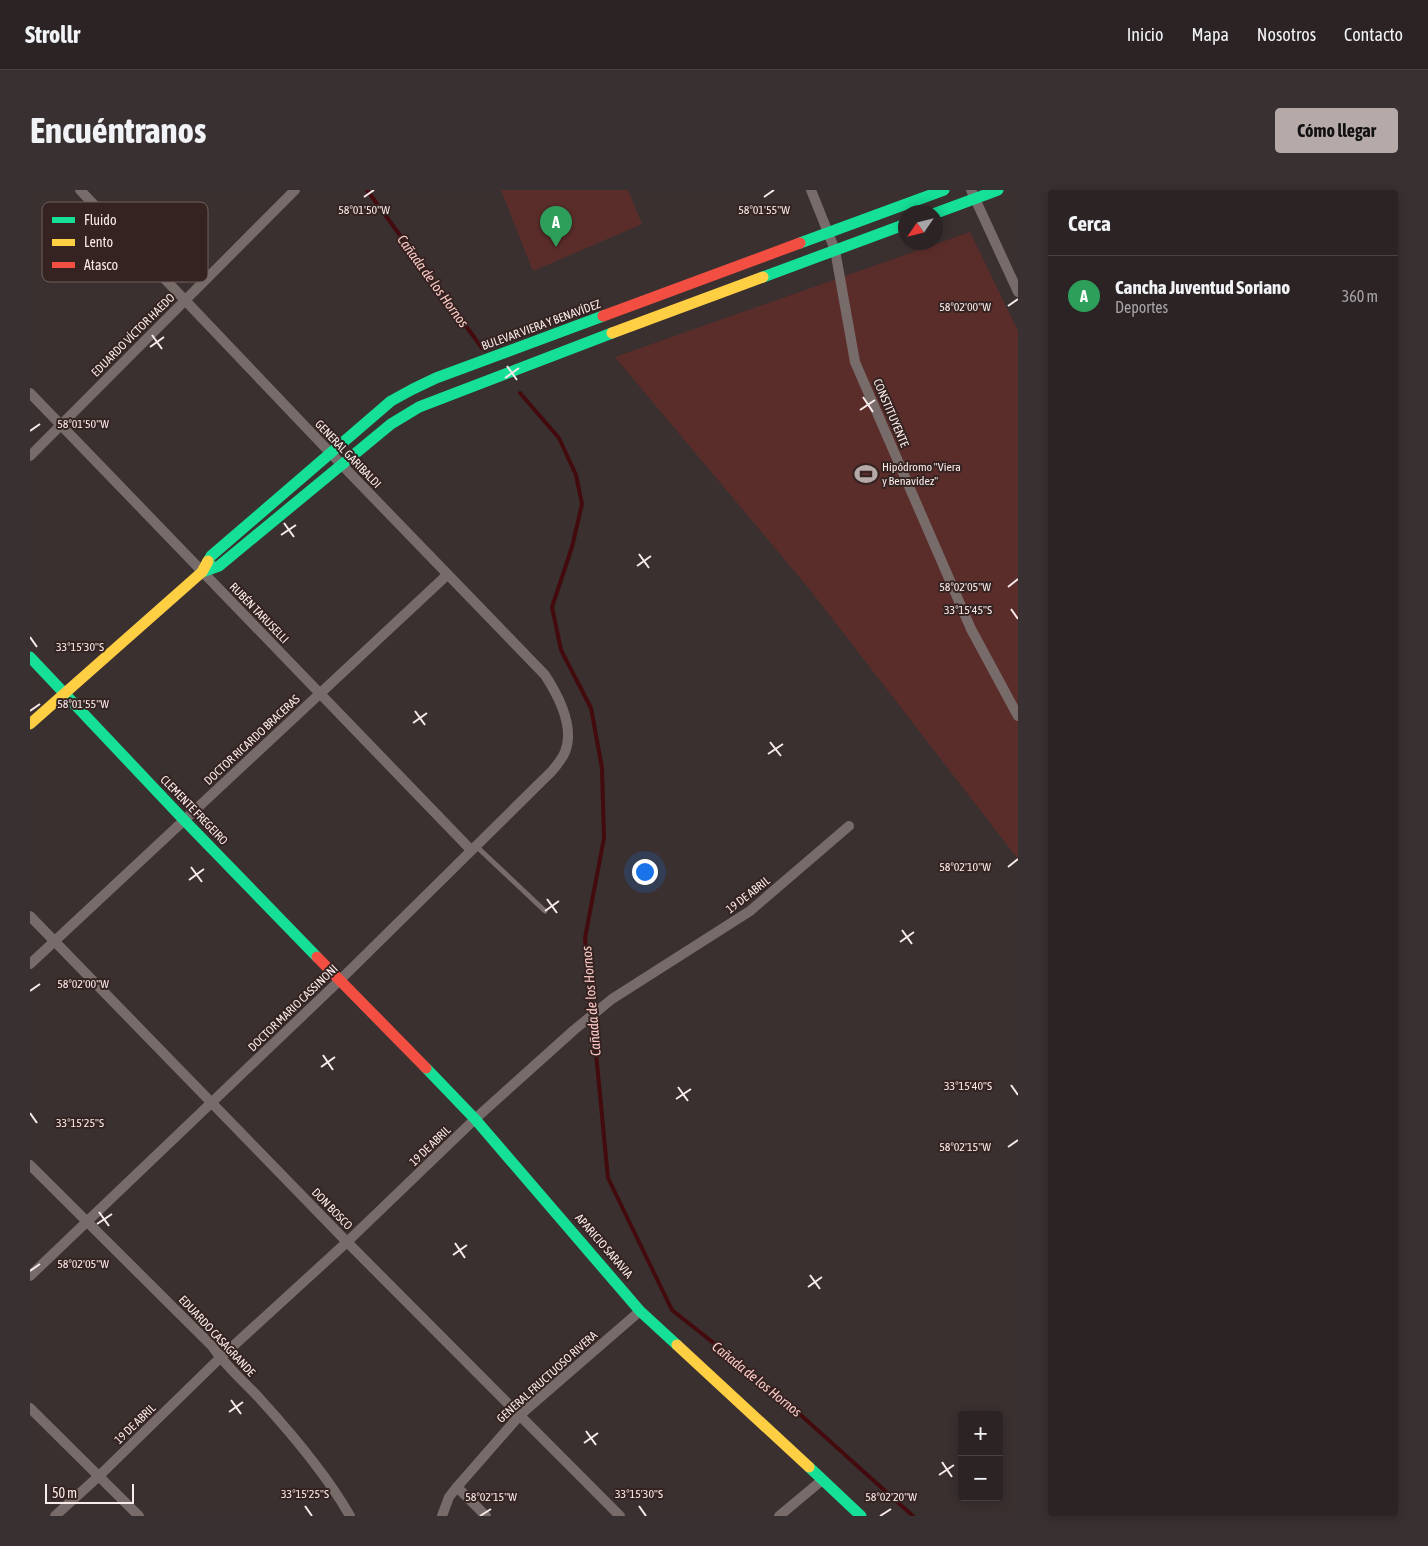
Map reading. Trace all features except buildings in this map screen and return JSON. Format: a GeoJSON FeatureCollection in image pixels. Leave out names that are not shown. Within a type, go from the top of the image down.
{"type":"FeatureCollection","features":[{"type":"Feature","properties":{"kind":"street","name":"GENERAL GARIBALDI"},"geometry":{"type":"LineString","coordinates":[[80,190],[91,202]]}},
{"type":"Feature","properties":{"kind":"street","name":"EDUARDO VÍCTOR HAEDO"},"geometry":{"type":"LineString","coordinates":[[208,278],[296,190]]}},
{"type":"Feature","properties":{"kind":"street","name":"CONSTITUYENTE"},"geometry":{"type":"LineString","coordinates":[[811,190],[835,250],[856,362],[971,629],[1018,716]]}},
{"type":"Feature","properties":{"kind":"street","name":"BULEVAR VIERA Y BENAVÍDEZ"},"geometry":{"type":"LineString","coordinates":[[30,724],[202,572],[211,556],[329,452],[399,395],[421,384],[474,364],[944,190]]}},
{"type":"Feature","properties":{"kind":"street"},"geometry":{"type":"LineString","coordinates":[[943,209],[973,194],[998,190]]}},
{"type":"Feature","properties":{"kind":"street"},"geometry":{"type":"LineString","coordinates":[[973,194],[1018,292]]}},
{"type":"Feature","properties":{"kind":"street","name":"BULEVAR VIERA Y BENAVÍDEZ"},"geometry":{"type":"LineString","coordinates":[[202,572],[219,566],[341,464],[405,414],[484,381],[898,227]]}},
{"type":"Feature","properties":{"kind":"street","name":"GENERAL GARIBALDI"},"geometry":{"type":"LineString","coordinates":[[167,282],[548,680],[557,695],[565,718],[567,729],[566,750]]}},
{"type":"Feature","properties":{"kind":"street","name":"EDUARDO VÍCTOR HAEDO"},"geometry":{"type":"LineString","coordinates":[[30,456],[204,282]]}},
{"type":"Feature","properties":{"kind":"street","name":"RUBÉN TARUSELLI"},"geometry":{"type":"LineString","coordinates":[[30,393],[320,695],[473,848]]}},
{"type":"Feature","properties":{"kind":"street","name":"DOCTOR RICARDO BRACERAS"},"geometry":{"type":"LineString","coordinates":[[30,964],[447,575]]}},
{"type":"Feature","properties":{"kind":"street","name":"CLEMENTE FREGEIRO"},"geometry":{"type":"LineString","coordinates":[[30,657],[184,820],[340,980]]}},
{"type":"Feature","properties":{"kind":"street","name":"DOCTOR MARIO CASSINONI"},"geometry":{"type":"LineString","coordinates":[[30,1276],[340,980],[552,771],[566,750]]}},
{"type":"Feature","properties":{"kind":"street","name":"19 DE ABRIL"},"geometry":{"type":"LineString","coordinates":[[55,1516],[100,1475],[220,1358],[475,1120],[585,1021],[612,999],[750,911],[849,826]]}},
{"type":"Feature","properties":{"kind":"street","name":"DON BOSCO"},"geometry":{"type":"LineString","coordinates":[[30,916],[346,1242],[620,1516]]}},
{"type":"Feature","properties":{"kind":"street","name":"APARICIO SARAVIA"},"geometry":{"type":"LineString","coordinates":[[340,980],[475,1120],[640,1311],[821,1481],[861,1516]]}},
{"type":"Feature","properties":{"kind":"street","name":"EDUARDO CASAGRANDE"},"geometry":{"type":"LineString","coordinates":[[30,1165],[212,1346],[227,1366],[288,1431],[340,1498],[350,1516]]}},
{"type":"Feature","properties":{"kind":"street","name":"GENERAL FRUCTUOSO RIVERA"},"geometry":{"type":"LineString","coordinates":[[442,1516],[449,1498],[457,1487],[520,1415],[640,1311]]}},
{"type":"Feature","properties":{"kind":"street"},"geometry":{"type":"LineString","coordinates":[[30,1408],[100,1475],[139,1516]]}},
{"type":"Feature","properties":{"kind":"street"},"geometry":{"type":"LineString","coordinates":[[779,1516],[821,1481]]}},
{"type":"Feature","properties":{"kind":"street"},"geometry":{"type":"LineString","coordinates":[[457,1487],[486,1516]]}},
{"type":"Feature","properties":{"kind":"lane"},"geometry":{"type":"LineString","coordinates":[[473,848],[545,911]]}},
{"type":"Feature","properties":{"kind":"shaded area"},"geometry":{"type":"Polygon","coordinates":[[[501,190],[628,190],[642,224],[533,271],[501,190]]]}},
{"type":"Feature","properties":{"kind":"shaded area","name":"Hipódromo \"Viera y Benavídez\""},"geometry":{"type":"Polygon","coordinates":[[[970,232],[1018,331],[1018,859],[811,591],[615,357],[919,250],[943,250],[943,242],[970,232]]]}},
{"type":"Feature","properties":{"kind":"waterway","name":"Cañada de los Hornos"},"geometry":{"type":"LineString","coordinates":[[367,190],[482,348]]}},
{"type":"Feature","properties":{"kind":"waterway","name":"Cañada de los Hornos"},"geometry":{"type":"LineString","coordinates":[[520,393],[559,438],[576,475],[582,504],[572,547],[552,607],[561,650],[591,708],[602,768],[604,838],[585,938],[608,1178],[672,1310],[773,1390],[913,1516]]}},
{"type":"Feature","properties":{"kind":"traffic: fast"},"geometry":{"type":"LineString","coordinates":[[800,243],[944,190]]}},
{"type":"Feature","properties":{"kind":"traffic: fast"},"geometry":{"type":"LineString","coordinates":[[943,210],[998,190]]}},
{"type":"Feature","properties":{"kind":"traffic: fast"},"geometry":{"type":"LineString","coordinates":[[763,277],[898,227]]}},
{"type":"Feature","properties":{"kind":"traffic: fast"},"geometry":{"type":"LineString","coordinates":[[208,561],[211,556],[391,401],[436,378],[603,316]]}},
{"type":"Feature","properties":{"kind":"traffic: fast"},"geometry":{"type":"LineString","coordinates":[[202,572],[219,566],[391,424],[419,407],[612,333]]}},
{"type":"Feature","properties":{"kind":"traffic: fast"},"geometry":{"type":"LineString","coordinates":[[30,657],[317,957]]}},
{"type":"Feature","properties":{"kind":"traffic: fast"},"geometry":{"type":"LineString","coordinates":[[426,1068],[475,1119],[640,1311],[677,1345]]}},
{"type":"Feature","properties":{"kind":"traffic: fast"},"geometry":{"type":"LineString","coordinates":[[809,1467],[861,1516]]}},
{"type":"Feature","properties":{"kind":"traffic: slow"},"geometry":{"type":"LineString","coordinates":[[612,333],[763,277]]}},
{"type":"Feature","properties":{"kind":"traffic: slow"},"geometry":{"type":"LineString","coordinates":[[30,724],[202,572],[208,561]]}},
{"type":"Feature","properties":{"kind":"traffic: slow"},"geometry":{"type":"LineString","coordinates":[[677,1345],[809,1467]]}},
{"type":"Feature","properties":{"kind":"traffic: jam"},"geometry":{"type":"LineString","coordinates":[[603,316],[800,243]]}},
{"type":"Feature","properties":{"kind":"traffic: jam"},"geometry":{"type":"LineString","coordinates":[[317,957],[426,1068]]}},
{"type":"Feature","properties":{"kind":"place","name":"Cancha Juventud Soriano"},"geometry":{"type":"Point","coordinates":[556,247]}},
{"type":"Feature","properties":{"kind":"place","name":"Hipódromo \"Viera y Benavídez\""},"geometry":{"type":"Point","coordinates":[866,474]}}]}
